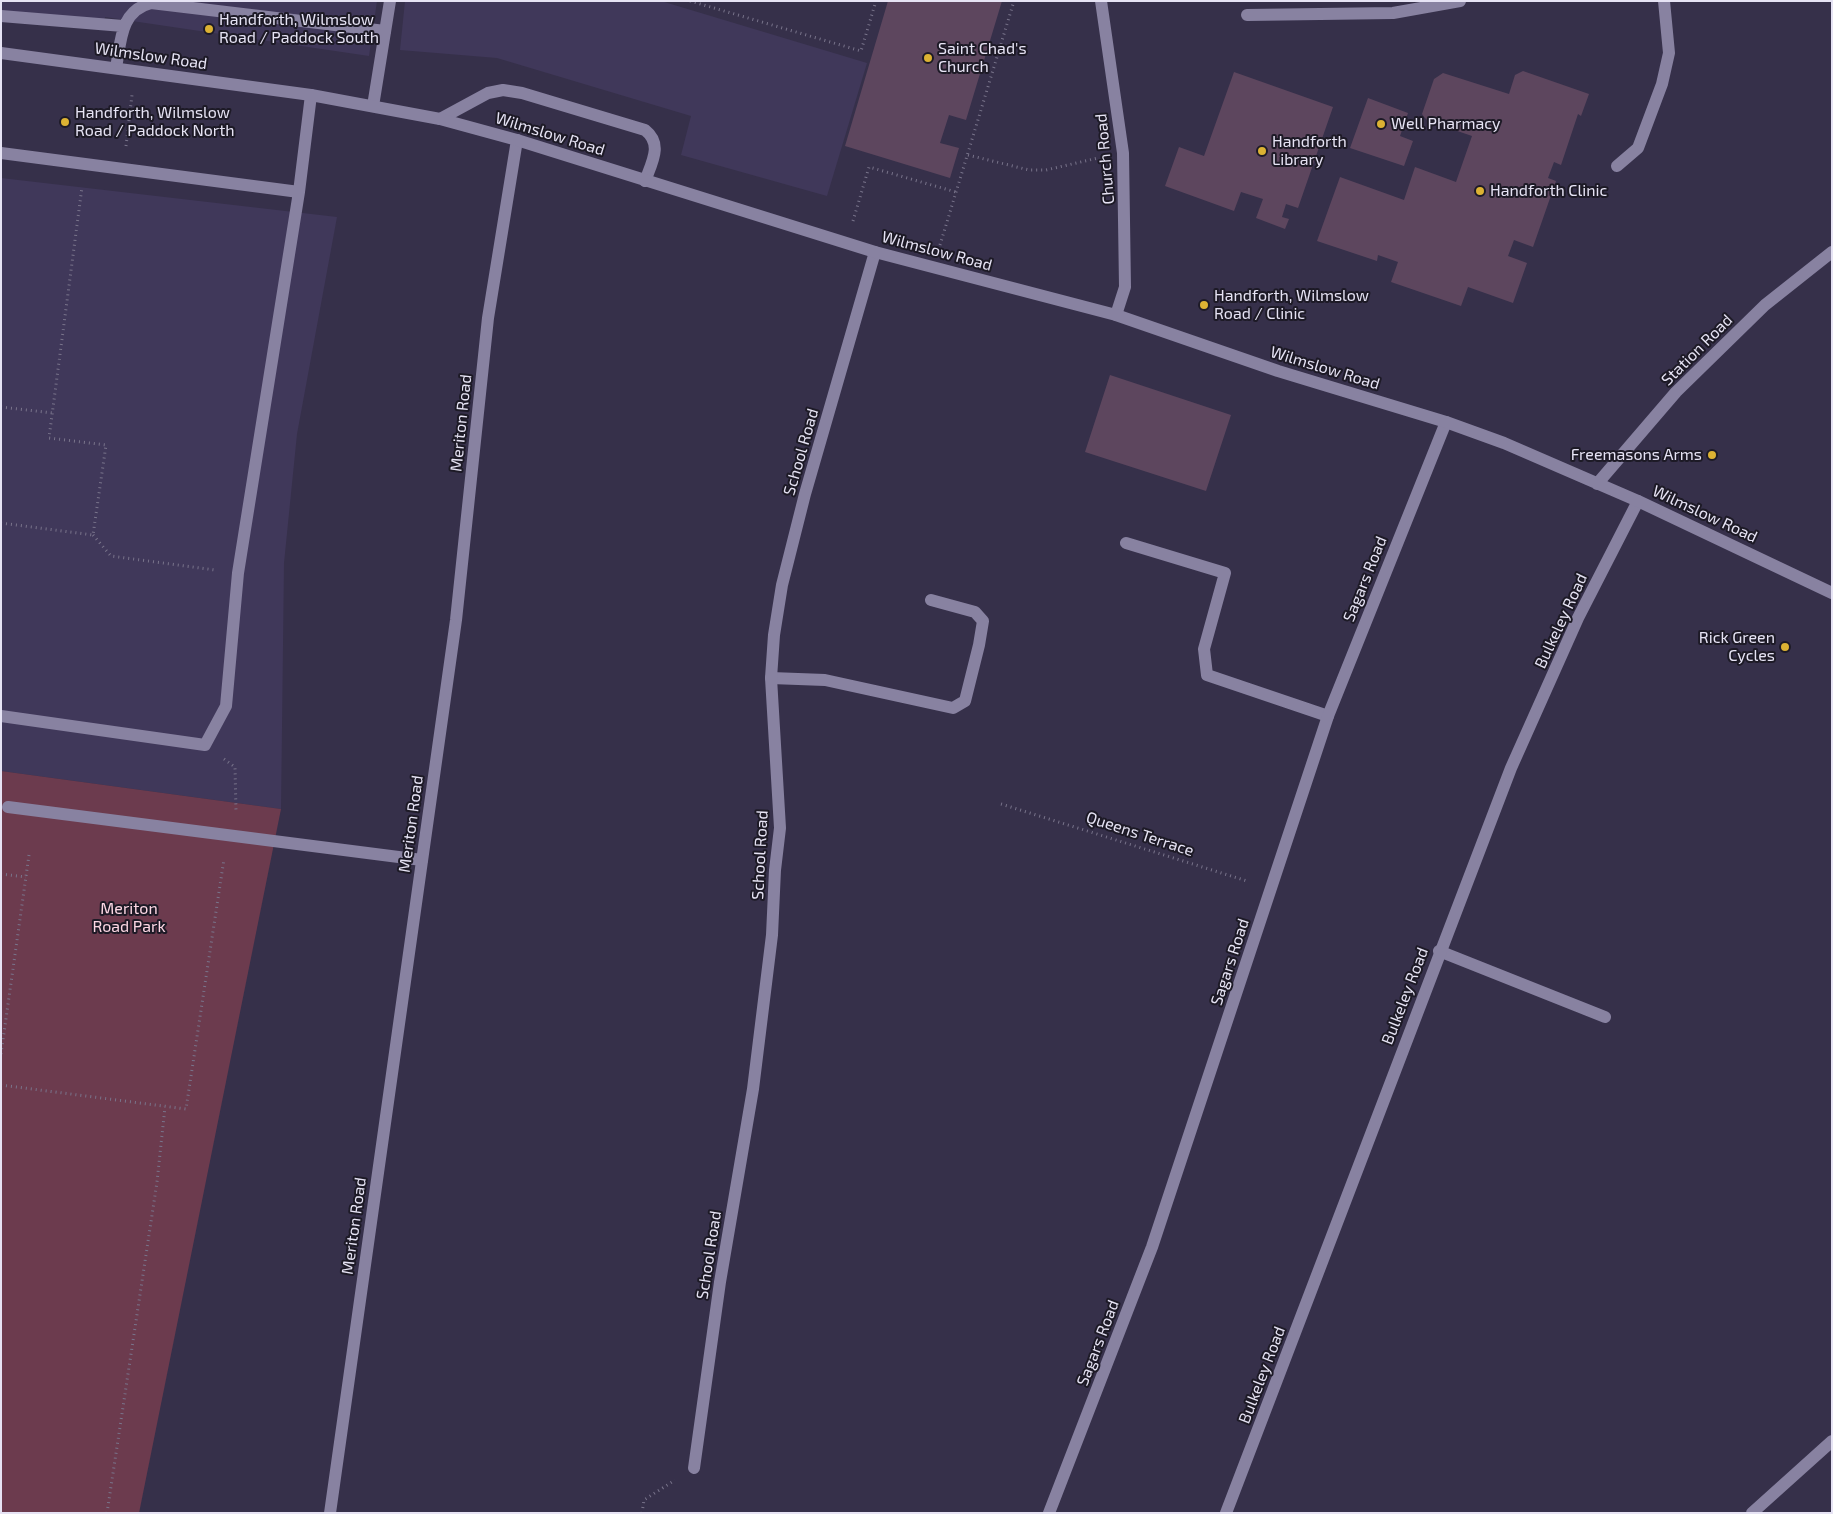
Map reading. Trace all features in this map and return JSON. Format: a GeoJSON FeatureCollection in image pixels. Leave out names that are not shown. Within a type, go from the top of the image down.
{"type":"FeatureCollection","features":[{"type":"Feature","properties":{"kind":"street"},"geometry":{"type":"LineString","coordinates":[[373,106],[390,1]]}},
{"type":"Feature","properties":{"kind":"street","name":"Church Road"},"geometry":{"type":"LineString","coordinates":[[1101,1],[1123,153],[1125,287],[1116,315]]}},
{"type":"Feature","properties":{"kind":"street"},"geometry":{"type":"LineString","coordinates":[[1247,15],[1393,7],[1460,1]]}},
{"type":"Feature","properties":{"kind":"street"},"geometry":{"type":"LineString","coordinates":[[1617,166],[1638,148],[1662,84],[1669,53],[1664,1]]}},
{"type":"Feature","properties":{"kind":"street"},"geometry":{"type":"LineString","coordinates":[[116,68],[123,26],[133,11],[151,4],[385,32]]}},
{"type":"Feature","properties":{"kind":"street"},"geometry":{"type":"LineString","coordinates":[[1,16],[123,26]]}},
{"type":"Feature","properties":{"kind":"street","name":"Wilmslow Road"},"geometry":{"type":"LineString","coordinates":[[1,53],[311,95],[440,119],[517,140],[875,252],[1116,315],[1278,371],[1446,422],[1504,442],[1638,501],[1832,593]]}},
{"type":"Feature","properties":{"kind":"street"},"geometry":{"type":"LineString","coordinates":[[440,119],[488,93],[503,90],[522,93],[636,127],[654,136],[656,147],[646,181]]}},
{"type":"Feature","properties":{"kind":"street"},"geometry":{"type":"LineString","coordinates":[[1,716],[205,745],[226,706],[238,573],[299,192],[311,95]]}},
{"type":"Feature","properties":{"kind":"street","name":"Meriton Road"},"geometry":{"type":"LineString","coordinates":[[330,1513],[456,620],[488,318],[517,140]]}},
{"type":"Feature","properties":{"kind":"street"},"geometry":{"type":"LineString","coordinates":[[1,152],[299,192]]}},
{"type":"Feature","properties":{"kind":"street","name":"School Road"},"geometry":{"type":"LineString","coordinates":[[694,1468],[720,1282],[752,1089],[772,935],[775,870],[780,828],[771,678],[774,635],[782,585],[875,252]]}},
{"type":"Feature","properties":{"kind":"street","name":"Station Road"},"geometry":{"type":"LineString","coordinates":[[1597,484],[1676,392],[1765,306],[1832,252]]}},
{"type":"Feature","properties":{"kind":"street","name":"Sagars Road"},"geometry":{"type":"LineString","coordinates":[[1049,1513],[1152,1247],[1328,716],[1446,422]]}},
{"type":"Feature","properties":{"kind":"street","name":"Bulkeley Road"},"geometry":{"type":"LineString","coordinates":[[1226,1513],[1510,768],[1578,618],[1638,501]]}},
{"type":"Feature","properties":{"kind":"street"},"geometry":{"type":"LineString","coordinates":[[1126,543],[1225,573],[1204,649],[1207,675],[1328,716]]}},
{"type":"Feature","properties":{"kind":"street"},"geometry":{"type":"LineString","coordinates":[[771,678],[825,680],[953,708],[965,701],[983,621],[975,612],[931,600]]}},
{"type":"Feature","properties":{"kind":"street"},"geometry":{"type":"LineString","coordinates":[[8,807],[422,860]]}},
{"type":"Feature","properties":{"kind":"street"},"geometry":{"type":"LineString","coordinates":[[1440,952],[1605,1017]]}},
{"type":"Feature","properties":{"kind":"street"},"geometry":{"type":"LineString","coordinates":[[1752,1513],[1832,1440]]}},
{"type":"Feature","properties":{"kind":"path"},"geometry":{"type":"LineString","coordinates":[[690,1],[861,51],[876,1]]}},
{"type":"Feature","properties":{"kind":"path"},"geometry":{"type":"LineString","coordinates":[[933,267],[1014,1]]}},
{"type":"Feature","properties":{"kind":"path"},"geometry":{"type":"LineString","coordinates":[[124,169],[135,70]]}},
{"type":"Feature","properties":{"kind":"path"},"geometry":{"type":"LineString","coordinates":[[968,155],[1028,170],[1046,170],[1123,153]]}},
{"type":"Feature","properties":{"kind":"path"},"geometry":{"type":"LineString","coordinates":[[85,164],[49,438],[106,445],[94,535]]}},
{"type":"Feature","properties":{"kind":"path"},"geometry":{"type":"LineString","coordinates":[[846,243],[869,166],[956,192]]}},
{"type":"Feature","properties":{"kind":"path"},"geometry":{"type":"LineString","coordinates":[[1,407],[52,413]]}},
{"type":"Feature","properties":{"kind":"path"},"geometry":{"type":"LineString","coordinates":[[1,523],[94,535],[111,556],[238,573]]}},
{"type":"Feature","properties":{"kind":"path"},"geometry":{"type":"LineString","coordinates":[[1,1085],[186,1109],[227,834],[234,819],[237,803],[235,767],[205,745]]}},
{"type":"Feature","properties":{"kind":"path","name":"Queens Terrace"},"geometry":{"type":"LineString","coordinates":[[1001,804],[1272,889]]}},
{"type":"Feature","properties":{"kind":"path"},"geometry":{"type":"LineString","coordinates":[[1,1054],[29,855]]}},
{"type":"Feature","properties":{"kind":"path"},"geometry":{"type":"LineString","coordinates":[[1,874],[26,877]]}},
{"type":"Feature","properties":{"kind":"path"},"geometry":{"type":"LineString","coordinates":[[107,1513],[157,1182],[165,1107]]}},
{"type":"Feature","properties":{"kind":"path"},"geometry":{"type":"LineString","coordinates":[[642,1513],[644,1500],[694,1468]]}},
{"type":"Feature","properties":{"kind":"shaded area"},"geometry":{"type":"Polygon","coordinates":[[[1,1],[377,1],[369,56],[105,17],[104,27],[1,13],[1,1]]]}},
{"type":"Feature","properties":{"kind":"shaded area"},"geometry":{"type":"Polygon","coordinates":[[[405,1],[661,1],[867,63],[827,196],[681,155],[691,116],[497,58],[400,50],[405,1]]]}},
{"type":"Feature","properties":{"kind":"shaded area"},"geometry":{"type":"Polygon","coordinates":[[[1,178],[337,217],[297,434],[284,563],[281,809],[1,771],[1,178]]]}},
{"type":"Feature","properties":{"kind":"green space","name":"Meriton Road Park"},"geometry":{"type":"Polygon","coordinates":[[[1,771],[281,809],[139,1513],[1,1513],[1,771]]]}},
{"type":"Feature","properties":{"kind":"building","name":"Saint Chad's Church"},"geometry":{"type":"Polygon","coordinates":[[[888,1],[1002,1],[966,120],[949,115],[940,143],[959,148],[950,178],[845,146],[888,1]]]}},
{"type":"Feature","properties":{"kind":"building","name":"Handforth Clinic"},"geometry":{"type":"Polygon","coordinates":[[[1523,71],[1589,94],[1581,116],[1578,114],[1561,165],[1554,162],[1548,178],[1556,181],[1533,247],[1514,240],[1508,256],[1527,263],[1513,303],[1468,287],[1461,306],[1391,282],[1398,262],[1378,255],[1377,261],[1317,241],[1340,177],[1404,200],[1415,167],[1456,182],[1472,136],[1428,121],[1422,114],[1434,79],[1443,73],[1509,94],[1515,75],[1523,71]]]}},
{"type":"Feature","properties":{"kind":"building","name":"Handforth Library"},"geometry":{"type":"Polygon","coordinates":[[[1234,72],[1333,107],[1298,208],[1286,204],[1282,217],[1289,219],[1285,229],[1256,218],[1263,199],[1241,192],[1234,211],[1165,186],[1179,147],[1204,156],[1234,72]]]}},
{"type":"Feature","properties":{"kind":"building","name":"Well Pharmacy"},"geometry":{"type":"Polygon","coordinates":[[[1368,98],[1408,113],[1400,136],[1413,141],[1404,166],[1350,148],[1368,98]]]}},
{"type":"Feature","properties":{"kind":"building"},"geometry":{"type":"Polygon","coordinates":[[[1110,375],[1231,415],[1206,491],[1085,452],[1110,375]]]}},
{"type":"Feature","properties":{"kind":"place","name":"Handforth, Wilmslow Road / Paddock South"},"geometry":{"type":"Point","coordinates":[209,29]}},
{"type":"Feature","properties":{"kind":"place","name":"Saint Chad's Church"},"geometry":{"type":"Point","coordinates":[928,58]}},
{"type":"Feature","properties":{"kind":"place","name":"Handforth, Wilmslow Road / Paddock North"},"geometry":{"type":"Point","coordinates":[65,122]}},
{"type":"Feature","properties":{"kind":"place","name":"Well Pharmacy"},"geometry":{"type":"Point","coordinates":[1381,124]}},
{"type":"Feature","properties":{"kind":"place","name":"Handforth Library"},"geometry":{"type":"Point","coordinates":[1262,151]}},
{"type":"Feature","properties":{"kind":"place","name":"Handforth Clinic"},"geometry":{"type":"Point","coordinates":[1480,191]}},
{"type":"Feature","properties":{"kind":"place","name":"Handforth, Wilmslow Road / Clinic"},"geometry":{"type":"Point","coordinates":[1204,305]}},
{"type":"Feature","properties":{"kind":"place","name":"Freemasons Arms"},"geometry":{"type":"Point","coordinates":[1712,455]}},
{"type":"Feature","properties":{"kind":"place","name":"Rick Green Cycles"},"geometry":{"type":"Point","coordinates":[1785,647]}}]}
